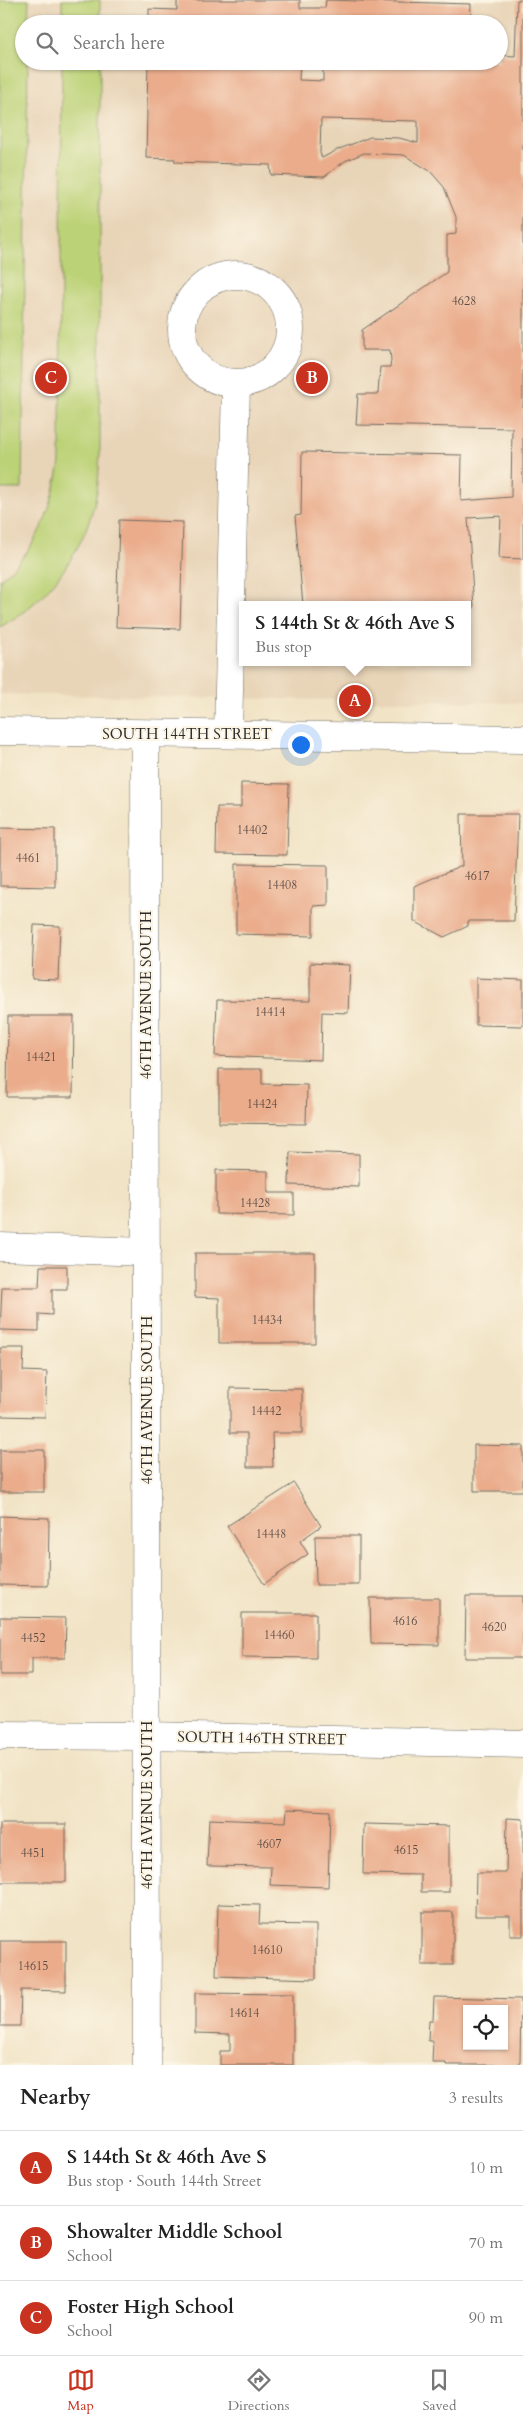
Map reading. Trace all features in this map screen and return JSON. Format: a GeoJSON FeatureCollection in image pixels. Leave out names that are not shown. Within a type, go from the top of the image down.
{"type":"FeatureCollection","features":[{"type":"Feature","properties":{"kind":"street"},"geometry":{"type":"LineString","coordinates":[[228,734],[236,384]]}},
{"type":"Feature","properties":{"kind":"street","name":"SOUTH 144TH STREET"},"geometry":{"type":"LineString","coordinates":[[0,731],[145,735],[228,734],[523,739]]}},
{"type":"Feature","properties":{"kind":"street","name":"46TH AVENUE SOUTH"},"geometry":{"type":"LineString","coordinates":[[145,735],[147,2065]]}},
{"type":"Feature","properties":{"kind":"street"},"geometry":{"type":"LineString","coordinates":[[0,1247],[147,1252]]}},
{"type":"Feature","properties":{"kind":"street","name":"SOUTH 146TH STREET"},"geometry":{"type":"LineString","coordinates":[[0,1735],[148,1736],[523,1744]]}},
{"type":"Feature","properties":{"kind":"shaded area"},"geometry":{"type":"Polygon","coordinates":[[[0,0],[523,0],[523,703],[0,694],[0,0]]]}},
{"type":"Feature","properties":{"kind":"green space"},"geometry":{"type":"Polygon","coordinates":[[[0,0],[29,0],[28,15],[15,15],[15,70],[28,70],[22,489],[0,489],[0,0]]]}},
{"type":"Feature","properties":{"kind":"green space"},"geometry":{"type":"Polygon","coordinates":[[[62,0],[100,0],[100,15],[62,15],[62,0]]]}},
{"type":"Feature","properties":{"kind":"green space"},"geometry":{"type":"Polygon","coordinates":[[[62,70],[100,70],[100,453],[97,491],[85,532],[64,570],[35,602],[18,616],[0,627],[0,579],[24,555],[42,526],[53,495],[60,462],[62,70]]]}},
{"type":"Feature","properties":{"kind":"building"},"geometry":{"type":"Polygon","coordinates":[[[177,0],[300,0],[300,8],[325,8],[326,0],[471,4],[470,15],[149,15],[149,9],[177,10],[177,0]]]}},
{"type":"Feature","properties":{"kind":"building"},"geometry":{"type":"Polygon","coordinates":[[[517,0],[523,0],[523,559],[499,558],[501,516],[468,518],[474,608],[471,608],[471,601],[303,601],[295,516],[301,515],[302,452],[462,455],[461,501],[511,497],[512,428],[356,425],[358,394],[378,394],[380,367],[390,367],[391,360],[390,350],[362,350],[362,330],[447,272],[447,235],[456,234],[456,217],[444,187],[430,171],[404,155],[364,153],[345,161],[324,177],[271,175],[270,165],[175,162],[175,159],[146,158],[148,70],[300,70],[299,80],[323,81],[323,70],[508,70],[508,56],[515,56],[517,0]],[[321,119],[320,153],[322,158],[370,137],[399,138],[418,143],[418,121],[321,119]]]}},
{"type":"Feature","properties":{"kind":"building"},"geometry":{"type":"Polygon","coordinates":[[[119,520],[183,522],[180,629],[116,627],[119,520]]]}},
{"type":"Feature","properties":{"kind":"building"},"geometry":{"type":"Polygon","coordinates":[[[241,783],[289,784],[287,855],[216,854],[217,807],[241,807],[241,783]]]}},
{"type":"Feature","properties":{"kind":"building"},"geometry":{"type":"Polygon","coordinates":[[[461,814],[518,814],[514,921],[468,921],[468,926],[444,937],[414,921],[414,886],[462,866],[461,814]]]}},
{"type":"Feature","properties":{"kind":"building"},"geometry":{"type":"Polygon","coordinates":[[[0,828],[55,829],[55,887],[0,886],[0,828]]]}},
{"type":"Feature","properties":{"kind":"building"},"geometry":{"type":"Polygon","coordinates":[[[236,864],[328,865],[328,905],[313,906],[313,936],[236,934],[236,864]]]}},
{"type":"Feature","properties":{"kind":"building"},"geometry":{"type":"Polygon","coordinates":[[[34,925],[60,926],[58,980],[32,979],[34,925]]]}},
{"type":"Feature","properties":{"kind":"building"},"geometry":{"type":"Polygon","coordinates":[[[310,963],[350,965],[348,1013],[322,1012],[321,1060],[215,1056],[217,1000],[310,1001],[310,963]]]}},
{"type":"Feature","properties":{"kind":"building"},"geometry":{"type":"Polygon","coordinates":[[[476,978],[523,980],[523,1026],[476,1025],[476,978]]]}},
{"type":"Feature","properties":{"kind":"building"},"geometry":{"type":"Polygon","coordinates":[[[8,1016],[74,1016],[73,1097],[7,1097],[8,1016]]]}},
{"type":"Feature","properties":{"kind":"building"},"geometry":{"type":"Polygon","coordinates":[[[219,1069],[262,1069],[262,1084],[307,1085],[306,1124],[219,1123],[219,1069]]]}},
{"type":"Feature","properties":{"kind":"building"},"geometry":{"type":"Polygon","coordinates":[[[290,1152],[359,1154],[359,1187],[289,1185],[290,1152]]]}},
{"type":"Feature","properties":{"kind":"building"},"geometry":{"type":"Polygon","coordinates":[[[216,1170],[268,1171],[268,1193],[294,1193],[294,1215],[216,1214],[216,1170]]]}},
{"type":"Feature","properties":{"kind":"building"},"geometry":{"type":"Polygon","coordinates":[[[195,1253],[315,1253],[315,1343],[219,1343],[219,1298],[195,1297],[195,1253]]]}},
{"type":"Feature","properties":{"kind":"building"},"geometry":{"type":"Polygon","coordinates":[[[40,1266],[67,1266],[67,1289],[52,1289],[52,1315],[39,1314],[39,1331],[0,1330],[2,1287],[39,1287],[40,1266]]]}},
{"type":"Feature","properties":{"kind":"building"},"geometry":{"type":"Polygon","coordinates":[[[0,1348],[24,1348],[23,1371],[47,1372],[45,1417],[0,1416],[0,1348]]]}},
{"type":"Feature","properties":{"kind":"building"},"geometry":{"type":"Polygon","coordinates":[[[230,1388],[302,1389],[302,1433],[272,1433],[273,1467],[247,1467],[247,1433],[230,1433],[230,1388]]]}},
{"type":"Feature","properties":{"kind":"building"},"geometry":{"type":"Polygon","coordinates":[[[474,1445],[523,1446],[523,1491],[474,1491],[474,1445]]]}},
{"type":"Feature","properties":{"kind":"building"},"geometry":{"type":"Polygon","coordinates":[[[0,1450],[44,1450],[44,1492],[0,1492],[0,1450]]]}},
{"type":"Feature","properties":{"kind":"building"},"geometry":{"type":"Polygon","coordinates":[[[294,1483],[321,1526],[300,1541],[308,1554],[264,1584],[227,1526],[294,1483]]]}},
{"type":"Feature","properties":{"kind":"building"},"geometry":{"type":"Polygon","coordinates":[[[0,1516],[49,1518],[48,1586],[0,1585],[0,1516]]]}},
{"type":"Feature","properties":{"kind":"building"},"geometry":{"type":"Polygon","coordinates":[[[315,1536],[359,1536],[359,1585],[316,1585],[315,1536]]]}},
{"type":"Feature","properties":{"kind":"building"},"geometry":{"type":"Polygon","coordinates":[[[466,1596],[523,1596],[523,1658],[465,1658],[466,1596]]]}},
{"type":"Feature","properties":{"kind":"building"},"geometry":{"type":"Polygon","coordinates":[[[370,1598],[439,1598],[439,1645],[371,1644],[370,1598]]]}},
{"type":"Feature","properties":{"kind":"building"},"geometry":{"type":"Polygon","coordinates":[[[242,1613],[316,1613],[316,1658],[242,1657],[242,1613]]]}},
{"type":"Feature","properties":{"kind":"building"},"geometry":{"type":"Polygon","coordinates":[[[0,1617],[66,1618],[65,1658],[32,1658],[32,1675],[0,1675],[0,1617]]]}},
{"type":"Feature","properties":{"kind":"building"},"geometry":{"type":"Polygon","coordinates":[[[287,1809],[330,1811],[328,1887],[270,1885],[271,1867],[207,1866],[209,1819],[286,1822],[287,1809]]]}},
{"type":"Feature","properties":{"kind":"building"},"geometry":{"type":"Polygon","coordinates":[[[507,1818],[523,1819],[523,1936],[510,1936],[510,1916],[475,1916],[476,1873],[506,1873],[507,1818]]]}},
{"type":"Feature","properties":{"kind":"building"},"geometry":{"type":"Polygon","coordinates":[[[0,1824],[66,1824],[66,1882],[0,1882],[0,1824]]]}},
{"type":"Feature","properties":{"kind":"building"},"geometry":{"type":"Polygon","coordinates":[[[364,1824],[449,1826],[449,1892],[421,1892],[421,1875],[363,1874],[364,1824]]]}},
{"type":"Feature","properties":{"kind":"building"},"geometry":{"type":"Polygon","coordinates":[[[218,1904],[260,1905],[259,1924],[316,1925],[316,1979],[216,1976],[218,1904]]]}},
{"type":"Feature","properties":{"kind":"building"},"geometry":{"type":"Polygon","coordinates":[[[422,1912],[453,1912],[453,1965],[422,1965],[422,1912]]]}},
{"type":"Feature","properties":{"kind":"building"},"geometry":{"type":"Polygon","coordinates":[[[0,1941],[66,1941],[66,1991],[21,1990],[20,2026],[0,2026],[0,1941]]]}},
{"type":"Feature","properties":{"kind":"building"},"geometry":{"type":"Polygon","coordinates":[[[195,1993],[293,1994],[293,2065],[220,2065],[220,2051],[230,2051],[230,2034],[195,2033],[195,1993]]]}},
{"type":"Feature","properties":{"kind":"building"},"geometry":{"type":"Polygon","coordinates":[[[434,1997],[521,1999],[520,2065],[446,2065],[446,2063],[432,2063],[433,2041],[428,2041],[429,2020],[433,2020],[434,1997]]]}},
{"type":"Feature","properties":{"kind":"place","name":"Foster High School"},"geometry":{"type":"Point","coordinates":[51,378]}},
{"type":"Feature","properties":{"kind":"place","name":"Showalter Middle School"},"geometry":{"type":"Point","coordinates":[312,378]}},
{"type":"Feature","properties":{"kind":"place","name":"S 144th St & 46th Ave S"},"geometry":{"type":"Point","coordinates":[355,701]}}]}
